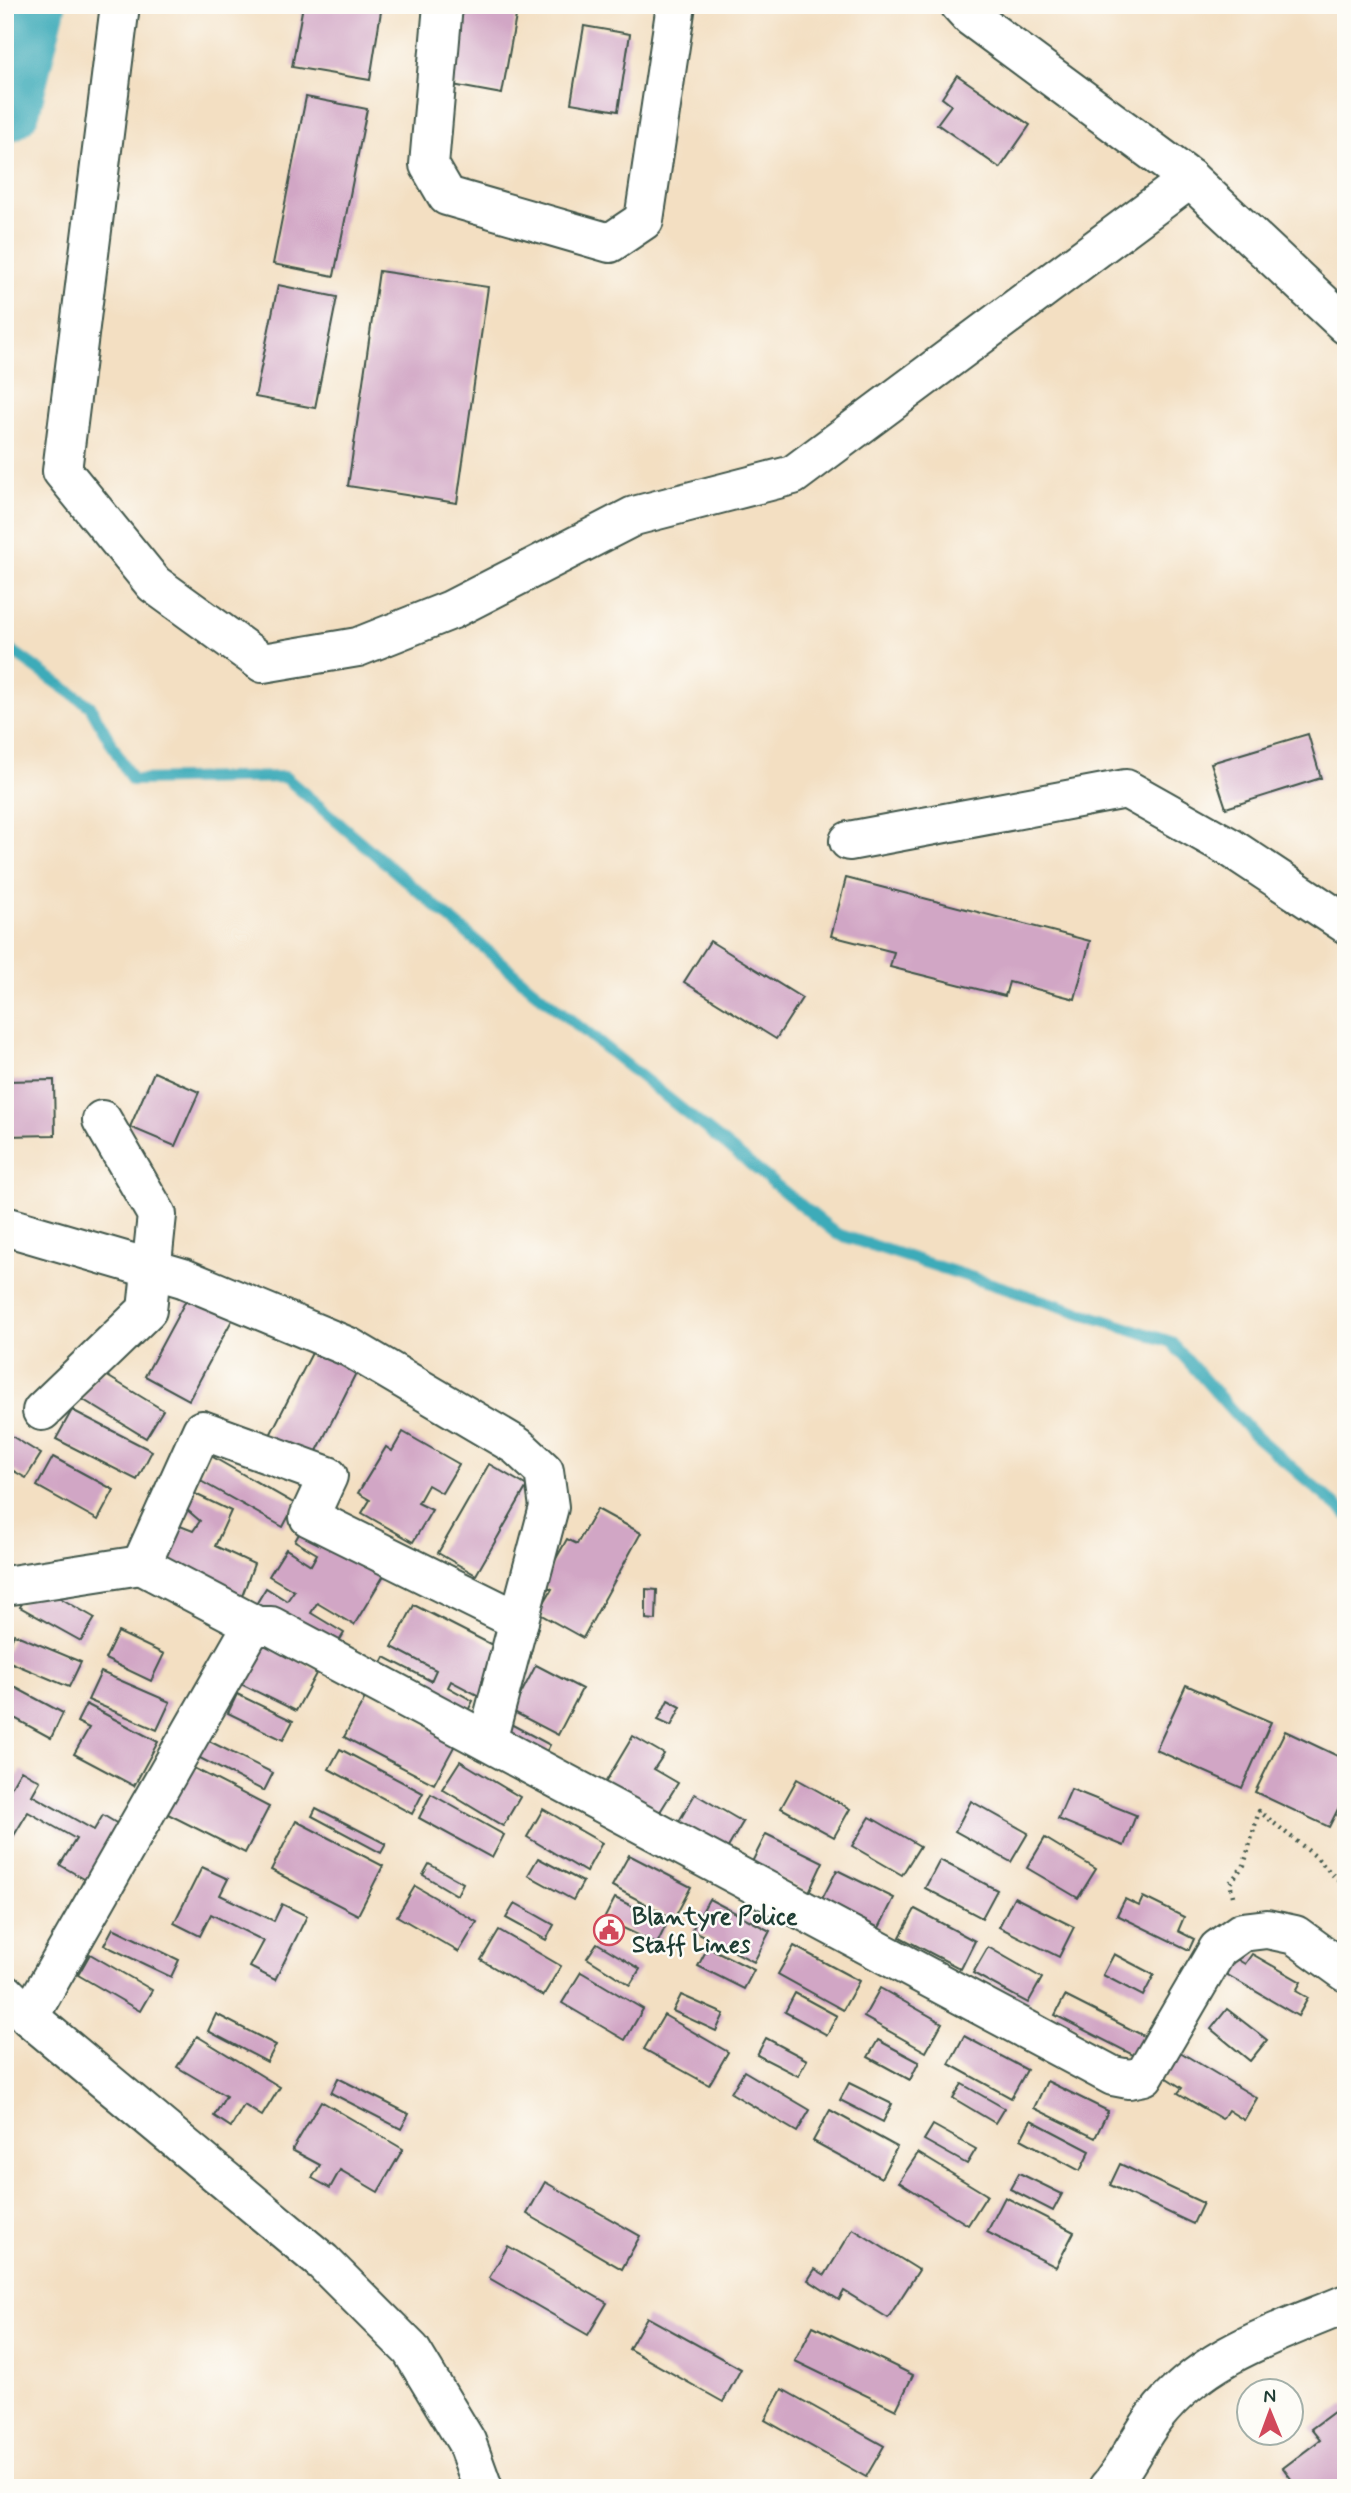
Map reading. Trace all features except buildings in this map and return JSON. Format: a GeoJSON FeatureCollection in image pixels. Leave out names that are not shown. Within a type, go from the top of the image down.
{"type":"FeatureCollection","features":[{"type":"Feature","properties":{"kind":"street"},"geometry":{"type":"LineString","coordinates":[[120,5],[62,471],[154,584],[262,663],[358,647],[451,610],[634,516],[793,475],[1190,179]]}},
{"type":"Feature","properties":{"kind":"street"},"geometry":{"type":"LineString","coordinates":[[443,5],[429,165],[447,196],[610,243],[644,220],[676,5]]}},
{"type":"Feature","properties":{"kind":"street"},"geometry":{"type":"LineString","coordinates":[[960,5],[971,16],[1190,179],[1346,325]]}},
{"type":"Feature","properties":{"kind":"street"},"geometry":{"type":"LineString","coordinates":[[849,841],[1126,789],[1231,848],[1346,924]]}},
{"type":"Feature","properties":{"kind":"street"},"geometry":{"type":"LineString","coordinates":[[42,1411],[147,1310],[157,1215],[102,1121]]}},
{"type":"Feature","properties":{"kind":"street"},"geometry":{"type":"LineString","coordinates":[[5,1226],[183,1278],[349,1347],[517,1446],[544,1471],[549,1507],[486,1741]]}},
{"type":"Feature","properties":{"kind":"street"},"geometry":{"type":"LineString","coordinates":[[141,1565],[202,1430],[328,1476],[309,1517],[519,1621]]}},
{"type":"Feature","properties":{"kind":"street"},"geometry":{"type":"LineString","coordinates":[[5,1586],[141,1565],[257,1626],[271,1626],[1113,2076],[1129,2079],[1144,2076],[1218,1949],[1242,1932],[1267,1929],[1295,1935],[1346,1972]]}},
{"type":"Feature","properties":{"kind":"street"},"geometry":{"type":"LineString","coordinates":[[257,1626],[248,1633],[17,2005],[323,2262],[411,2350],[467,2441],[483,2488]]}},
{"type":"Feature","properties":{"kind":"street"},"geometry":{"type":"LineString","coordinates":[[1108,2488],[1119,2476],[1156,2416],[1197,2374],[1250,2342],[1346,2304]]}},
{"type":"Feature","properties":{"kind":"path"},"geometry":{"type":"LineString","coordinates":[[1242,1932],[1230,1883],[1244,1866],[1259,1811],[1315,1856],[1346,1889]]}},
{"type":"Feature","properties":{"kind":"waterway"},"geometry":{"type":"LineString","coordinates":[[5,106],[30,5]]}},
{"type":"Feature","properties":{"kind":"waterway"},"geometry":{"type":"LineString","coordinates":[[5,646],[90,706],[132,780],[285,777],[531,988],[837,1234],[1171,1342],[1252,1433],[1346,1514]]}},
{"type":"Feature","properties":{"kind":"place","name":"Blantyre Police Staff Lines"},"geometry":{"type":"Point","coordinates":[609,1930]}}]}
